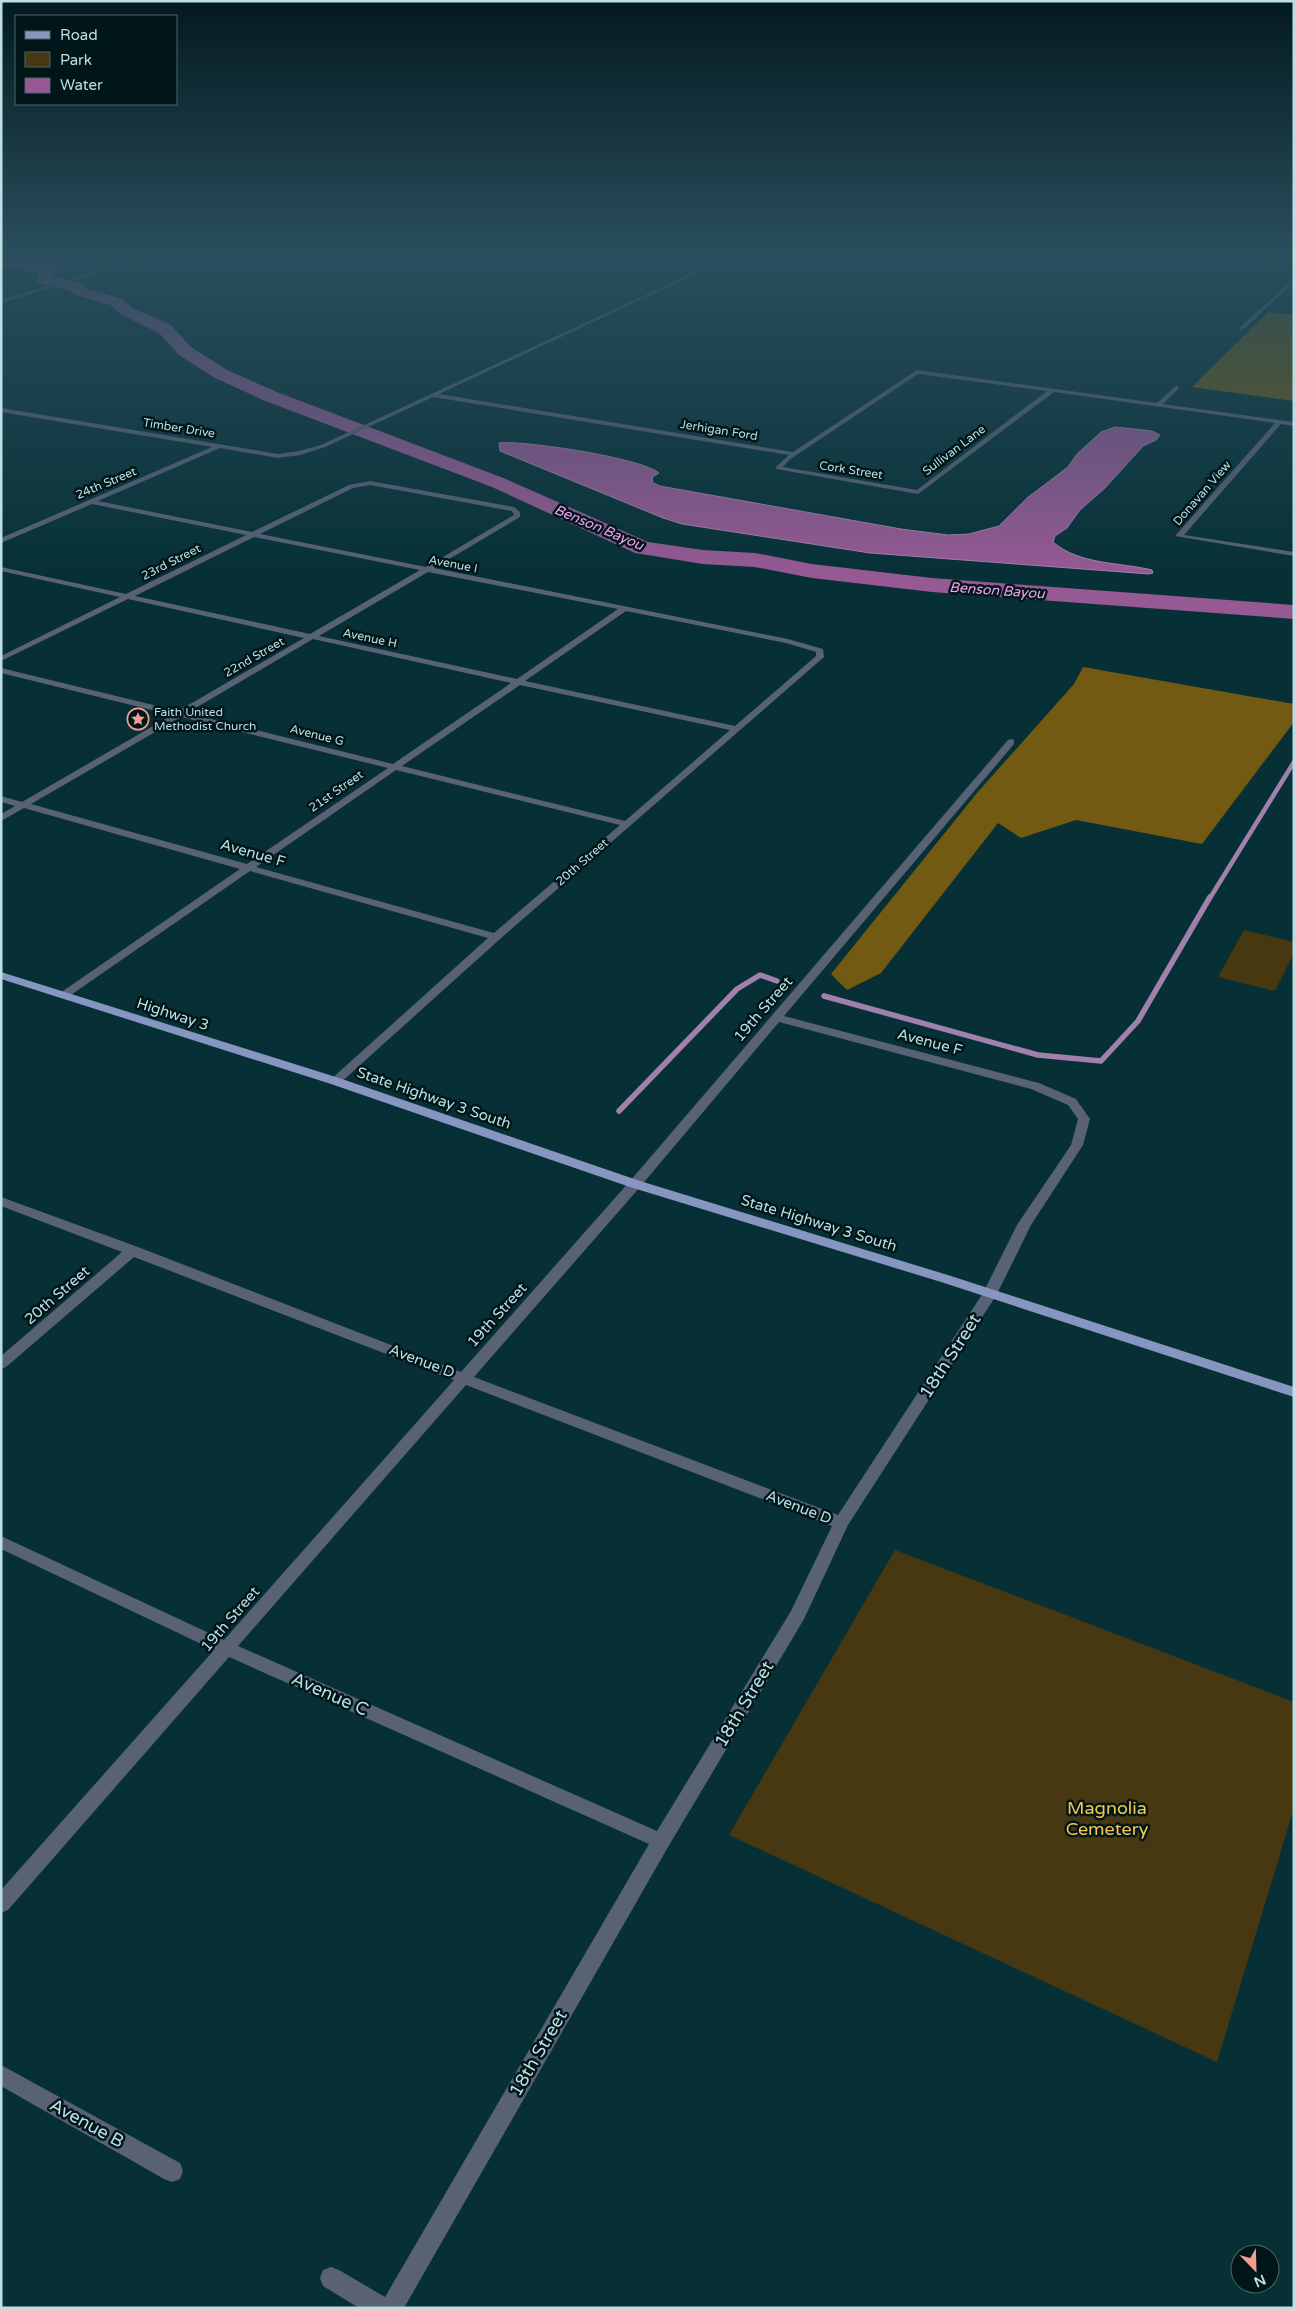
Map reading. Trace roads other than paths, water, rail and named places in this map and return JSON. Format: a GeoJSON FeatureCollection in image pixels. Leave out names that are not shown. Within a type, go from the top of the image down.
{"type":"FeatureCollection","features":[{"type":"Feature","properties":{"kind":"main road","name":"Highway 3"},"geometry":{"type":"LineString","coordinates":[[1,975],[335,1081]]}},
{"type":"Feature","properties":{"kind":"main road","name":"State Highway 3 South"},"geometry":{"type":"LineString","coordinates":[[335,1081],[635,1184],[990,1294],[1294,1392]]}},
{"type":"Feature","properties":{"kind":"street","name":"Timber Drive"},"geometry":{"type":"LineString","coordinates":[[1,410],[278,456],[300,453],[324,446],[508,360]]}},
{"type":"Feature","properties":{"kind":"street"},"geometry":{"type":"LineString","coordinates":[[795,454],[917,372],[1294,424]]}},
{"type":"Feature","properties":{"kind":"street"},"geometry":{"type":"LineString","coordinates":[[1158,405],[1177,387]]}},
{"type":"Feature","properties":{"kind":"street","name":"Sullivan Lane"},"geometry":{"type":"LineString","coordinates":[[918,492],[1052,390]]}},
{"type":"Feature","properties":{"kind":"street","name":"Jerhigan Ford"},"geometry":{"type":"LineString","coordinates":[[432,395],[795,454]]}},
{"type":"Feature","properties":{"kind":"street","name":"Donavan View"},"geometry":{"type":"LineString","coordinates":[[1279,422],[1179,536],[1294,554]]}},
{"type":"Feature","properties":{"kind":"street","name":"24th Street"},"geometry":{"type":"LineString","coordinates":[[1,540],[220,446]]}},
{"type":"Feature","properties":{"kind":"street","name":"Cork Street"},"geometry":{"type":"LineString","coordinates":[[795,454],[778,468],[780,470],[918,492]]}},
{"type":"Feature","properties":{"kind":"street","name":"22nd Street"},"geometry":{"type":"LineString","coordinates":[[1,818],[518,516],[518,512],[514,509],[370,483],[351,486]]}},
{"type":"Feature","properties":{"kind":"street","name":"23rd Street"},"geometry":{"type":"LineString","coordinates":[[1,660],[126,596],[351,486]]}},
{"type":"Feature","properties":{"kind":"street","name":"Avenue I"},"geometry":{"type":"LineString","coordinates":[[91,502],[788,641],[811,648]]}},
{"type":"Feature","properties":{"kind":"street","name":"Avenue H"},"geometry":{"type":"LineString","coordinates":[[1,569],[735,729]]}},
{"type":"Feature","properties":{"kind":"street","name":"21st Street"},"geometry":{"type":"LineString","coordinates":[[64,995],[624,609]]}},
{"type":"Feature","properties":{"kind":"street","name":"20th Street"},"geometry":{"type":"LineString","coordinates":[[335,1081],[496,937],[820,657],[820,651],[811,648]]}},
{"type":"Feature","properties":{"kind":"street","name":"Avenue G"},"geometry":{"type":"LineString","coordinates":[[1,670],[627,824]]}},
{"type":"Feature","properties":{"kind":"street","name":"19th Street"},"geometry":{"type":"LineString","coordinates":[[1,1904],[463,1377],[635,1184],[1011,742]]}},
{"type":"Feature","properties":{"kind":"street","name":"Avenue F"},"geometry":{"type":"LineString","coordinates":[[1,799],[496,937]]}},
{"type":"Feature","properties":{"kind":"street","name":"Avenue F"},"geometry":{"type":"LineString","coordinates":[[777,1018],[1023,1082],[1072,1102]]}},
{"type":"Feature","properties":{"kind":"street","name":"18th Street"},"geometry":{"type":"LineString","coordinates":[[391,2308],[661,1841],[798,1614],[841,1523],[990,1294],[1024,1225],[1079,1139],[1084,1118],[1072,1102]]}},
{"type":"Feature","properties":{"kind":"street","name":"Avenue D"},"geometry":{"type":"LineString","coordinates":[[1,1201],[841,1523]]}},
{"type":"Feature","properties":{"kind":"street","name":"20th Street"},"geometry":{"type":"LineString","coordinates":[[1,1364],[133,1250]]}},
{"type":"Feature","properties":{"kind":"street","name":"Avenue C"},"geometry":{"type":"LineString","coordinates":[[1,1542],[226,1648],[661,1841]]}},
{"type":"Feature","properties":{"kind":"street","name":"Avenue B"},"geometry":{"type":"LineString","coordinates":[[1,2076],[172,2171]]}},
{"type":"Feature","properties":{"kind":"street"},"geometry":{"type":"LineString","coordinates":[[331,2278],[381,2308]]}},
{"type":"Feature","properties":{"kind":"water"},"geometry":{"type":"Polygon","coordinates":[[[1115,427],[1152,431],[1160,435],[1156,440],[1143,446],[1105,488],[1080,510],[1067,528],[1055,536],[1053,542],[1075,555],[1087,559],[1152,570],[1153,573],[1149,574],[870,553],[682,524],[663,518],[500,451],[499,443],[556,447],[630,462],[648,467],[659,473],[652,477],[653,483],[660,486],[901,529],[948,535],[969,534],[999,526],[1027,498],[1068,467],[1077,454],[1101,432],[1115,427]]]}},
{"type":"Feature","properties":{"kind":"waterway","name":"Benson Bayou"},"geometry":{"type":"LineString","coordinates":[[199,360],[221,374],[270,396],[499,483],[643,548],[703,557],[755,560],[812,571],[932,585],[1294,612]]}},
{"type":"Feature","properties":{"kind":"waterway"},"geometry":{"type":"LineString","coordinates":[[1210,898],[1294,762]]}},
{"type":"Feature","properties":{"kind":"waterway"},"geometry":{"type":"LineString","coordinates":[[824,996],[1038,1055],[1101,1061],[1138,1021],[1210,897]]}},
{"type":"Feature","properties":{"kind":"waterway"},"geometry":{"type":"LineString","coordinates":[[619,1111],[737,989],[760,975],[777,981]]}},
{"type":"Feature","properties":{"kind":"place","name":"Faith United Methodist Church"},"geometry":{"type":"Point","coordinates":[138,719]}},
{"type":"Feature","properties":{"kind":"park label","name":"Magnolia Cemetery"},"geometry":{"type":"Point","coordinates":[1107,1818]}}]}
